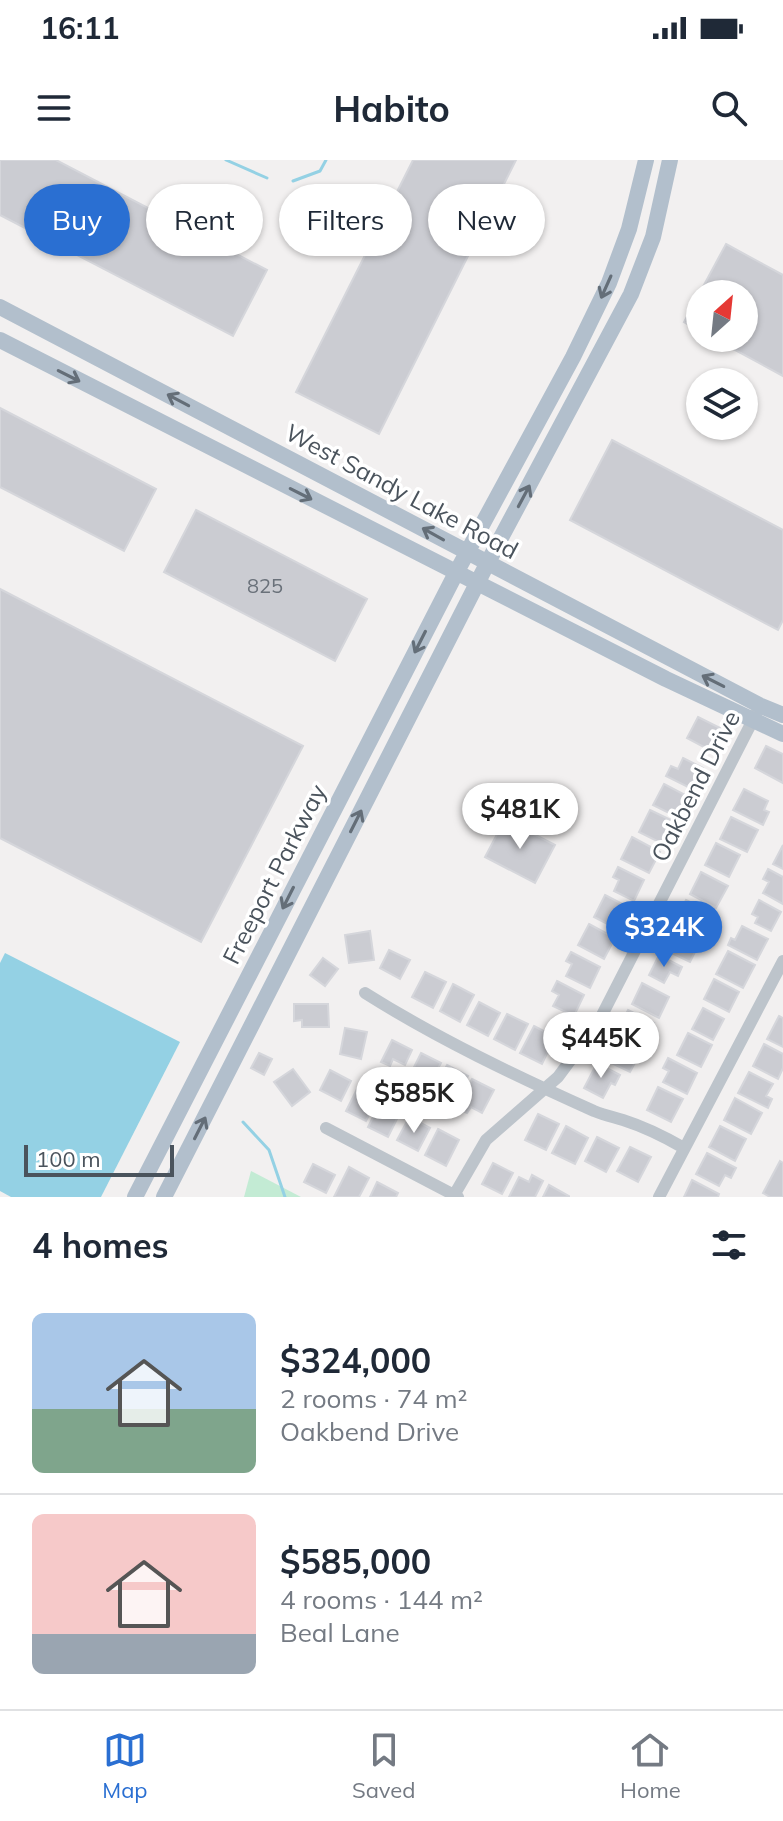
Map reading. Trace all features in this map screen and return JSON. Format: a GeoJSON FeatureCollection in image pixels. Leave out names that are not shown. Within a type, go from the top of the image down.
{"type":"FeatureCollection","features":[{"type":"Feature","properties":{"kind":"main road"},"geometry":{"type":"LineString","coordinates":[[466,553],[573,357],[609,283],[629,229],[646,160]]}},
{"type":"Feature","properties":{"kind":"main road"},"geometry":{"type":"LineString","coordinates":[[487,564],[631,294],[653,237],[670,160]]}},
{"type":"Feature","properties":{"kind":"main road","name":"West Sandy Lake Road"},"geometry":{"type":"LineString","coordinates":[[0,307],[487,564],[783,715]]}},
{"type":"Feature","properties":{"kind":"main road","name":"West Sandy Lake Road"},"geometry":{"type":"LineString","coordinates":[[0,340],[456,573],[753,722],[783,734]]}},
{"type":"Feature","properties":{"kind":"main road"},"geometry":{"type":"LineString","coordinates":[[573,357],[593,368]]}},
{"type":"Feature","properties":{"kind":"main road"},"geometry":{"type":"LineString","coordinates":[[206,446],[215,419]]}},
{"type":"Feature","properties":{"kind":"main road","name":"Freeport Parkway"},"geometry":{"type":"LineString","coordinates":[[135,1197],[466,553]]}},
{"type":"Feature","properties":{"kind":"main road","name":"Freeport Parkway"},"geometry":{"type":"LineString","coordinates":[[164,1197],[487,564]]}},
{"type":"Feature","properties":{"kind":"main road"},"geometry":{"type":"LineString","coordinates":[[374,731],[396,743]]}},
{"type":"Feature","properties":{"kind":"main road"},"geometry":{"type":"LineString","coordinates":[[304,868],[326,880]]}},
{"type":"Feature","properties":{"kind":"main road"},"geometry":{"type":"LineString","coordinates":[[230,1011],[253,1024]]}},
{"type":"Feature","properties":{"kind":"street","name":"Oakbend Drive"},"geometry":{"type":"LineString","coordinates":[[455,1196],[486,1140],[575,1058],[603,1015],[761,706]]}},
{"type":"Feature","properties":{"kind":"street"},"geometry":{"type":"LineString","coordinates":[[659,1197],[783,961]]}},
{"type":"Feature","properties":{"kind":"street"},"geometry":{"type":"LineString","coordinates":[[365,993],[404,1018],[544,1089],[603,1115],[622,1119],[684,1148]]}},
{"type":"Feature","properties":{"kind":"street"},"geometry":{"type":"LineString","coordinates":[[326,1128],[455,1196]]}},
{"type":"Feature","properties":{"kind":"green space"},"geometry":{"type":"Polygon","coordinates":[[[251,1171],[301,1197],[244,1197],[251,1171]]]}},
{"type":"Feature","properties":{"kind":"water"},"geometry":{"type":"Polygon","coordinates":[[[5,953],[180,1042],[101,1197],[11,1197],[0,1191],[0,963],[5,953]]]}},
{"type":"Feature","properties":{"kind":"building"},"geometry":{"type":"Polygon","coordinates":[[[0,160],[56,160],[102,184],[24,184],[24,227],[0,215],[0,160]]]}},
{"type":"Feature","properties":{"kind":"building"},"geometry":{"type":"Polygon","coordinates":[[[413,160],[516,160],[504,184],[428,184],[428,256],[468,256],[379,434],[296,392],[365,256],[412,256],[412,184],[401,184],[413,160]]]}},
{"type":"Feature","properties":{"kind":"building"},"geometry":{"type":"Polygon","coordinates":[[[130,199],[146,207],[146,256],[240,256],[267,270],[233,336],[79,256],[130,256],[130,199]]]}},
{"type":"Feature","properties":{"kind":"building"},"geometry":{"type":"Polygon","coordinates":[[[726,244],[783,275],[783,376],[739,352],[758,352],[758,280],[707,280],[726,244]]]}},
{"type":"Feature","properties":{"kind":"building"},"geometry":{"type":"Polygon","coordinates":[[[0,408],[156,489],[124,551],[0,487],[0,408]]]}},
{"type":"Feature","properties":{"kind":"building"},"geometry":{"type":"Polygon","coordinates":[[[612,440],[783,530],[783,620],[778,630],[570,520],[612,440]]]}},
{"type":"Feature","properties":{"kind":"building"},"geometry":{"type":"Polygon","coordinates":[[[196,510],[367,599],[335,661],[164,572],[196,510]]]}},
{"type":"Feature","properties":{"kind":"building"},"geometry":{"type":"Polygon","coordinates":[[[0,589],[303,746],[201,942],[0,838],[0,589]]]}},
{"type":"Feature","properties":{"kind":"building"},"geometry":{"type":"Polygon","coordinates":[[[698,717],[724,730],[713,752],[687,738],[698,717]]]}},
{"type":"Feature","properties":{"kind":"building"},"geometry":{"type":"Polygon","coordinates":[[[766,746],[783,754],[783,783],[755,768],[766,746]]]}},
{"type":"Feature","properties":{"kind":"building"},"geometry":{"type":"Polygon","coordinates":[[[683,758],[703,768],[692,789],[666,776],[671,766],[678,769],[683,758]]]}},
{"type":"Feature","properties":{"kind":"building"},"geometry":{"type":"Polygon","coordinates":[[[664,784],[687,796],[677,817],[653,805],[664,784]]]}},
{"type":"Feature","properties":{"kind":"building"},"geometry":{"type":"Polygon","coordinates":[[[744,789],[768,801],[764,810],[769,812],[763,825],[733,810],[744,789]]]}},
{"type":"Feature","properties":{"kind":"building"},"geometry":{"type":"Polygon","coordinates":[[[650,810],[675,822],[663,844],[639,832],[650,810]]]}},
{"type":"Feature","properties":{"kind":"building"},"geometry":{"type":"Polygon","coordinates":[[[731,817],[758,830],[747,852],[720,839],[731,817]]]}},
{"type":"Feature","properties":{"kind":"building"},"geometry":{"type":"Polygon","coordinates":[[[505,819],[555,845],[535,883],[485,857],[505,819]]]}},
{"type":"Feature","properties":{"kind":"building"},"geometry":{"type":"Polygon","coordinates":[[[632,837],[660,852],[649,873],[621,859],[632,837]]]}},
{"type":"Feature","properties":{"kind":"building"},"geometry":{"type":"Polygon","coordinates":[[[716,843],[740,855],[729,877],[705,865],[716,843]]]}},
{"type":"Feature","properties":{"kind":"building"},"geometry":{"type":"Polygon","coordinates":[[[783,845],[783,869],[773,864],[783,845]]]}},
{"type":"Feature","properties":{"kind":"building"},"geometry":{"type":"Polygon","coordinates":[[[618,867],[644,880],[634,901],[614,891],[619,880],[613,877],[618,867]]]}},
{"type":"Feature","properties":{"kind":"building"},"geometry":{"type":"Polygon","coordinates":[[[768,869],[783,877],[783,904],[763,893],[769,882],[763,879],[768,869]]]}},
{"type":"Feature","properties":{"kind":"building"},"geometry":{"type":"Polygon","coordinates":[[[701,872],[728,886],[716,908],[690,894],[701,872]]]}},
{"type":"Feature","properties":{"kind":"building"},"geometry":{"type":"Polygon","coordinates":[[[605,895],[630,908],[619,930],[594,917],[605,895]]]}},
{"type":"Feature","properties":{"kind":"building"},"geometry":{"type":"Polygon","coordinates":[[[686,900],[712,913],[701,934],[675,921],[686,900]]]}},
{"type":"Feature","properties":{"kind":"building"},"geometry":{"type":"Polygon","coordinates":[[[759,900],[781,912],[771,931],[755,923],[758,917],[752,914],[759,900]]]}},
{"type":"Feature","properties":{"kind":"building"},"geometry":{"type":"Polygon","coordinates":[[[589,924],[615,938],[604,959],[578,945],[589,924]]]}},
{"type":"Feature","properties":{"kind":"building"},"geometry":{"type":"Polygon","coordinates":[[[672,926],[701,940],[690,962],[661,948],[672,926]]]}},
{"type":"Feature","properties":{"kind":"building"},"geometry":{"type":"Polygon","coordinates":[[[742,926],[768,939],[757,960],[728,945],[731,938],[735,940],[742,926]]]}},
{"type":"Feature","properties":{"kind":"building"},"geometry":{"type":"Polygon","coordinates":[[[370,931],[374,960],[349,963],[345,935],[370,931]]]}},
{"type":"Feature","properties":{"kind":"building"},"geometry":{"type":"Polygon","coordinates":[[[389,950],[410,960],[400,979],[380,968],[389,950]]]}},
{"type":"Feature","properties":{"kind":"building"},"geometry":{"type":"Polygon","coordinates":[[[728,951],[755,965],[743,988],[716,974],[728,951]]]}},
{"type":"Feature","properties":{"kind":"building"},"geometry":{"type":"Polygon","coordinates":[[[571,952],[600,967],[590,988],[566,976],[572,964],[566,961],[571,952]]]}},
{"type":"Feature","properties":{"kind":"building"},"geometry":{"type":"Polygon","coordinates":[[[659,955],[682,967],[678,976],[670,972],[664,983],[649,975],[659,955]]]}},
{"type":"Feature","properties":{"kind":"building"},"geometry":{"type":"Polygon","coordinates":[[[323,958],[338,969],[325,986],[310,975],[323,958]]]}},
{"type":"Feature","properties":{"kind":"building"},"geometry":{"type":"Polygon","coordinates":[[[425,972],[446,982],[433,1008],[412,997],[425,972]]]}},
{"type":"Feature","properties":{"kind":"building"},"geometry":{"type":"Polygon","coordinates":[[[714,979],[739,992],[729,1012],[704,999],[714,979]]]}},
{"type":"Feature","properties":{"kind":"building"},"geometry":{"type":"Polygon","coordinates":[[[557,981],[584,995],[574,1016],[553,1006],[559,995],[552,991],[557,981]]]}},
{"type":"Feature","properties":{"kind":"building"},"geometry":{"type":"Polygon","coordinates":[[[642,983],[669,997],[659,1018],[632,1004],[642,983]]]}},
{"type":"Feature","properties":{"kind":"building"},"geometry":{"type":"Polygon","coordinates":[[[453,984],[474,995],[460,1022],[440,1011],[453,984]]]}},
{"type":"Feature","properties":{"kind":"building"},"geometry":{"type":"Polygon","coordinates":[[[479,1002],[500,1013],[488,1036],[467,1025],[479,1002]]]}},
{"type":"Feature","properties":{"kind":"building"},"geometry":{"type":"Polygon","coordinates":[[[294,1004],[328,1004],[329,1027],[302,1027],[302,1020],[294,1021],[294,1004]]]}},
{"type":"Feature","properties":{"kind":"building"},"geometry":{"type":"Polygon","coordinates":[[[703,1008],[724,1019],[713,1040],[692,1029],[703,1008]]]}},
{"type":"Feature","properties":{"kind":"building"},"geometry":{"type":"Polygon","coordinates":[[[628,1010],[654,1023],[643,1045],[617,1032],[628,1010]]]}},
{"type":"Feature","properties":{"kind":"building"},"geometry":{"type":"Polygon","coordinates":[[[507,1014],[528,1024],[515,1050],[494,1039],[507,1014]]]}},
{"type":"Feature","properties":{"kind":"building"},"geometry":{"type":"Polygon","coordinates":[[[779,1016],[783,1018],[783,1047],[767,1039],[779,1016]]]}},
{"type":"Feature","properties":{"kind":"building"},"geometry":{"type":"Polygon","coordinates":[[[534,1026],[555,1037],[542,1064],[520,1053],[534,1026]]]}},
{"type":"Feature","properties":{"kind":"building"},"geometry":{"type":"Polygon","coordinates":[[[345,1028],[367,1032],[361,1059],[340,1054],[345,1028]]]}},
{"type":"Feature","properties":{"kind":"building"},"geometry":{"type":"Polygon","coordinates":[[[688,1033],[712,1045],[701,1067],[677,1055],[688,1033]]]}},
{"type":"Feature","properties":{"kind":"building"},"geometry":{"type":"Polygon","coordinates":[[[614,1036],[642,1050],[630,1072],[603,1059],[614,1036]]]}},
{"type":"Feature","properties":{"kind":"building"},"geometry":{"type":"Polygon","coordinates":[[[392,1040],[412,1050],[405,1065],[393,1059],[390,1066],[381,1062],[392,1040]]]}},
{"type":"Feature","properties":{"kind":"building"},"geometry":{"type":"Polygon","coordinates":[[[764,1044],[783,1054],[783,1068],[778,1079],[753,1066],[764,1044]]]}},
{"type":"Feature","properties":{"kind":"building"},"geometry":{"type":"Polygon","coordinates":[[[259,1053],[272,1059],[264,1075],[251,1068],[259,1053]]]}},
{"type":"Feature","properties":{"kind":"building"},"geometry":{"type":"Polygon","coordinates":[[[421,1053],[441,1063],[427,1089],[417,1084],[420,1078],[411,1073],[421,1053]]]}},
{"type":"Feature","properties":{"kind":"building"},"geometry":{"type":"Polygon","coordinates":[[[668,1058],[697,1073],[687,1094],[663,1082],[669,1071],[663,1068],[668,1058]]]}},
{"type":"Feature","properties":{"kind":"building"},"geometry":{"type":"Polygon","coordinates":[[[597,1063],[620,1075],[615,1085],[611,1083],[603,1098],[584,1088],[597,1063]]]}},
{"type":"Feature","properties":{"kind":"building"},"geometry":{"type":"Polygon","coordinates":[[[447,1065],[468,1076],[454,1103],[433,1092],[447,1065]]]}},
{"type":"Feature","properties":{"kind":"building"},"geometry":{"type":"Polygon","coordinates":[[[293,1069],[310,1092],[292,1106],[274,1082],[293,1069]]]}},
{"type":"Feature","properties":{"kind":"building"},"geometry":{"type":"Polygon","coordinates":[[[330,1070],[351,1081],[341,1101],[320,1090],[330,1070]]]}},
{"type":"Feature","properties":{"kind":"building"},"geometry":{"type":"Polygon","coordinates":[[[749,1072],[773,1084],[766,1096],[772,1099],[768,1108],[738,1093],[749,1072]]]}},
{"type":"Feature","properties":{"kind":"building"},"geometry":{"type":"Polygon","coordinates":[[[472,1079],[494,1090],[482,1113],[471,1107],[467,1113],[457,1108],[472,1079]]]}},
{"type":"Feature","properties":{"kind":"building"},"geometry":{"type":"Polygon","coordinates":[[[358,1087],[378,1097],[366,1121],[346,1111],[358,1087]]]}},
{"type":"Feature","properties":{"kind":"building"},"geometry":{"type":"Polygon","coordinates":[[[658,1087],[683,1099],[671,1122],[647,1110],[658,1087]]]}},
{"type":"Feature","properties":{"kind":"building"},"geometry":{"type":"Polygon","coordinates":[[[735,1098],[762,1113],[751,1134],[724,1120],[735,1098]]]}},
{"type":"Feature","properties":{"kind":"building"},"geometry":{"type":"Polygon","coordinates":[[[377,1109],[397,1119],[388,1137],[368,1127],[377,1109]]]}},
{"type":"Feature","properties":{"kind":"building"},"geometry":{"type":"Polygon","coordinates":[[[538,1114],[559,1124],[546,1150],[525,1140],[538,1114]]]}},
{"type":"Feature","properties":{"kind":"building"},"geometry":{"type":"Polygon","coordinates":[[[417,1121],[430,1128],[418,1151],[397,1140],[406,1123],[414,1127],[417,1121]]]}},
{"type":"Feature","properties":{"kind":"building"},"geometry":{"type":"Polygon","coordinates":[[[566,1126],[588,1138],[575,1164],[552,1153],[566,1126]]]}},
{"type":"Feature","properties":{"kind":"building"},"geometry":{"type":"Polygon","coordinates":[[[720,1126],[746,1139],[735,1161],[709,1147],[720,1126]]]}},
{"type":"Feature","properties":{"kind":"building"},"geometry":{"type":"Polygon","coordinates":[[[438,1129],[459,1140],[446,1166],[425,1155],[438,1129]]]}},
{"type":"Feature","properties":{"kind":"building"},"geometry":{"type":"Polygon","coordinates":[[[597,1137],[619,1148],[606,1172],[585,1161],[597,1137]]]}},
{"type":"Feature","properties":{"kind":"building"},"geometry":{"type":"Polygon","coordinates":[[[630,1147],[651,1157],[638,1182],[617,1171],[630,1147]]]}},
{"type":"Feature","properties":{"kind":"building"},"geometry":{"type":"Polygon","coordinates":[[[707,1153],[736,1168],[731,1178],[725,1175],[719,1186],[696,1174],[707,1153]]]}},
{"type":"Feature","properties":{"kind":"building"},"geometry":{"type":"Polygon","coordinates":[[[780,1161],[783,1163],[783,1197],[770,1197],[763,1193],[780,1161]]]}},
{"type":"Feature","properties":{"kind":"building"},"geometry":{"type":"Polygon","coordinates":[[[493,1163],[513,1173],[502,1194],[482,1184],[493,1163]]]}},
{"type":"Feature","properties":{"kind":"building"},"geometry":{"type":"Polygon","coordinates":[[[313,1164],[335,1175],[326,1193],[304,1182],[313,1164]]]}},
{"type":"Feature","properties":{"kind":"building"},"geometry":{"type":"Polygon","coordinates":[[[349,1167],[369,1178],[359,1197],[334,1197],[349,1167]]]}},
{"type":"Feature","properties":{"kind":"building"},"geometry":{"type":"Polygon","coordinates":[[[532,1175],[543,1181],[535,1197],[509,1197],[519,1177],[529,1182],[532,1175]]]}},
{"type":"Feature","properties":{"kind":"building"},"geometry":{"type":"Polygon","coordinates":[[[692,1180],[719,1194],[718,1197],[684,1197],[692,1180]]]}},
{"type":"Feature","properties":{"kind":"building"},"geometry":{"type":"Polygon","coordinates":[[[377,1182],[398,1193],[396,1197],[370,1197],[377,1182]]]}},
{"type":"Feature","properties":{"kind":"building"},"geometry":{"type":"Polygon","coordinates":[[[549,1185],[569,1196],[569,1197],[543,1197],[549,1185]]]}},
{"type":"Feature","properties":{"kind":"waterway"},"geometry":{"type":"LineString","coordinates":[[226,160],[267,178]]}},
{"type":"Feature","properties":{"kind":"waterway"},"geometry":{"type":"LineString","coordinates":[[293,181],[320,171],[326,160]]}},
{"type":"Feature","properties":{"kind":"waterway"},"geometry":{"type":"LineString","coordinates":[[243,1122],[269,1150],[285,1197]]}}]}
